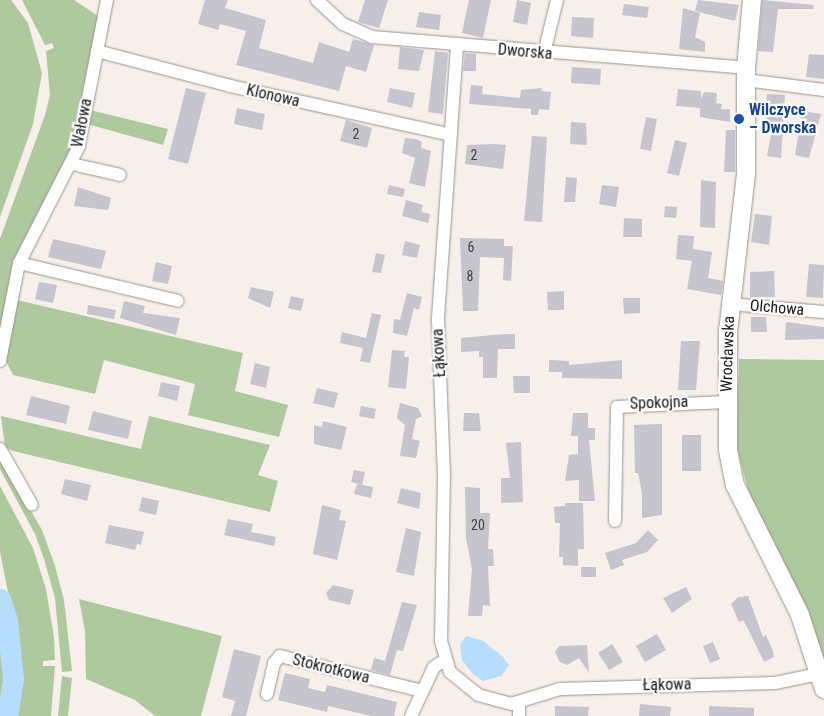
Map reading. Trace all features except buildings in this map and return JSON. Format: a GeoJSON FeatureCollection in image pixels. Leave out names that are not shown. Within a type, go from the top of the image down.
{"type":"FeatureCollection","features":[{"type":"Feature","properties":{"kind":"street","name":"Wałowa"},"geometry":{"type":"LineString","coordinates":[[0,361],[19,263],[30,236],[72,164],[79,146],[107,0]]}},
{"type":"Feature","properties":{"kind":"street","name":"Dworska"},"geometry":{"type":"LineString","coordinates":[[316,0],[338,21],[362,34],[457,46],[746,74],[824,90]]}},
{"type":"Feature","properties":{"kind":"street"},"geometry":{"type":"LineString","coordinates":[[544,53],[557,0]]}},
{"type":"Feature","properties":{"kind":"street","name":"Wrocławska"},"geometry":{"type":"LineString","coordinates":[[752,0],[746,74],[746,174],[730,304],[726,402],[728,450],[735,484],[800,616],[822,682]]}},
{"type":"Feature","properties":{"kind":"street","name":"Łąkowa"},"geometry":{"type":"LineString","coordinates":[[457,46],[438,320],[444,472],[442,641],[445,660],[455,679],[468,690],[497,702],[520,702],[560,689],[822,682]]}},
{"type":"Feature","properties":{"kind":"street","name":"Klonowa"},"geometry":{"type":"LineString","coordinates":[[97,51],[230,86],[451,136]]}},
{"type":"Feature","properties":{"kind":"street"},"geometry":{"type":"LineString","coordinates":[[72,164],[120,175]]}},
{"type":"Feature","properties":{"kind":"street"},"geometry":{"type":"LineString","coordinates":[[19,263],[178,300]]}},
{"type":"Feature","properties":{"kind":"street","name":"Olchowa"},"geometry":{"type":"LineString","coordinates":[[730,304],[824,312]]}},
{"type":"Feature","properties":{"kind":"street","name":"Spokojna"},"geometry":{"type":"LineString","coordinates":[[615,521],[617,406],[726,402]]}},
{"type":"Feature","properties":{"kind":"street"},"geometry":{"type":"LineString","coordinates":[[0,449],[32,505]]}},
{"type":"Feature","properties":{"kind":"street","name":"Stokrotkowa"},"geometry":{"type":"LineString","coordinates":[[267,694],[274,663],[280,656],[422,691]]}},
{"type":"Feature","properties":{"kind":"street"},"geometry":{"type":"LineString","coordinates":[[411,716],[434,667],[445,660]]}},
{"type":"Feature","properties":{"kind":"street"},"geometry":{"type":"LineString","coordinates":[[519,716],[520,702]]}},
{"type":"Feature","properties":{"kind":"green space"},"geometry":{"type":"Polygon","coordinates":[[[0,0],[11,0],[28,23],[42,73],[33,124],[0,217],[0,0]]]}},
{"type":"Feature","properties":{"kind":"green space"},"geometry":{"type":"Polygon","coordinates":[[[22,0],[74,0],[98,16],[67,167],[21,245],[0,330],[0,239],[45,115],[50,95],[46,51],[54,48],[52,43],[45,45],[22,0]]]}},
{"type":"Feature","properties":{"kind":"green space"},"geometry":{"type":"Polygon","coordinates":[[[90,110],[168,129],[163,145],[87,124],[90,110]]]}},
{"type":"Feature","properties":{"kind":"green space"},"geometry":{"type":"Polygon","coordinates":[[[17,300],[243,353],[235,391],[288,405],[279,437],[188,415],[195,384],[104,360],[95,394],[13,375],[5,359],[17,300]]]}},
{"type":"Feature","properties":{"kind":"green space"},"geometry":{"type":"Polygon","coordinates":[[[739,359],[824,360],[824,668],[750,497],[736,445],[739,359]]]}},
{"type":"Feature","properties":{"kind":"green space"},"geometry":{"type":"Polygon","coordinates":[[[1,416],[141,449],[149,416],[270,445],[258,475],[278,481],[270,512],[13,451],[5,447],[1,416]]]}},
{"type":"Feature","properties":{"kind":"green space"},"geometry":{"type":"Polygon","coordinates":[[[0,457],[42,530],[55,566],[64,600],[72,671],[62,672],[55,598],[44,559],[35,534],[0,469],[0,457]]]}},
{"type":"Feature","properties":{"kind":"green space"},"geometry":{"type":"Polygon","coordinates":[[[0,486],[33,548],[46,589],[54,637],[55,660],[43,661],[43,666],[55,666],[51,716],[16,716],[22,683],[20,652],[0,552],[0,486]]]}},
{"type":"Feature","properties":{"kind":"green space"},"geometry":{"type":"Polygon","coordinates":[[[79,599],[222,636],[201,716],[155,716],[135,700],[86,679],[85,631],[79,599]]]}},
{"type":"Feature","properties":{"kind":"green space"},"geometry":{"type":"Polygon","coordinates":[[[0,625],[7,687],[0,708],[0,625]]]}},
{"type":"Feature","properties":{"kind":"green space"},"geometry":{"type":"Polygon","coordinates":[[[62,676],[72,678],[68,716],[58,716],[62,676]]]}},
{"type":"Feature","properties":{"kind":"water"},"geometry":{"type":"Polygon","coordinates":[[[466,636],[483,641],[502,656],[509,665],[501,676],[483,681],[473,674],[462,660],[460,645],[466,636]]]}},
{"type":"Feature","properties":{"kind":"waterway"},"geometry":{"type":"LineString","coordinates":[[0,599],[7,620],[13,679],[7,716]]}},
{"type":"Feature","properties":{"kind":"place","name":"Wilczyce – Dworska"},"geometry":{"type":"Point","coordinates":[739,119]}}]}
